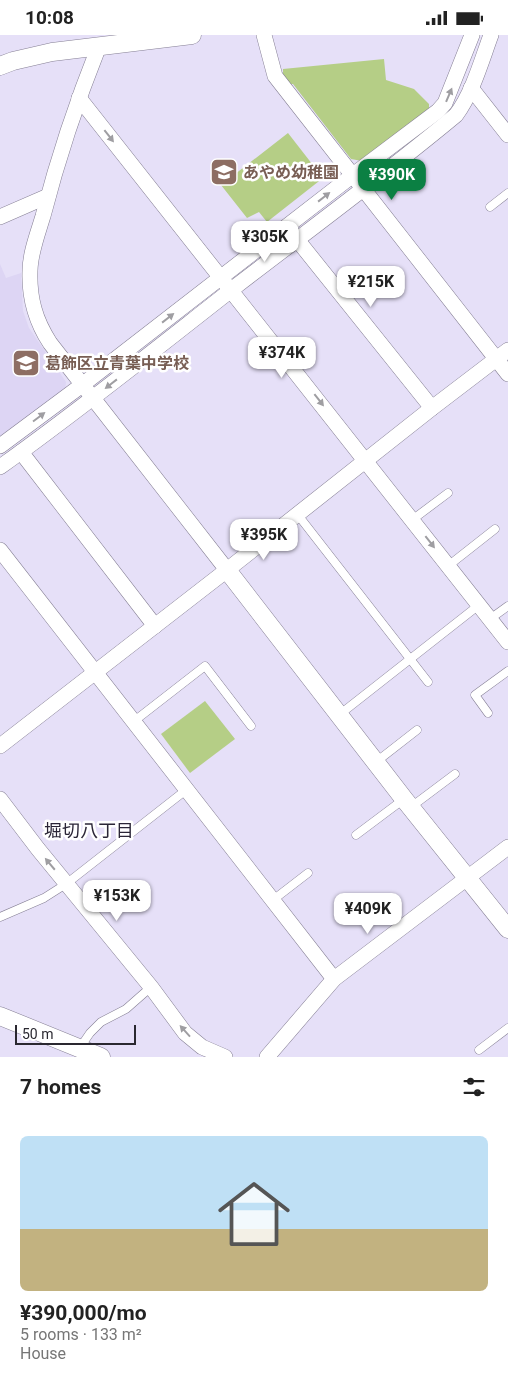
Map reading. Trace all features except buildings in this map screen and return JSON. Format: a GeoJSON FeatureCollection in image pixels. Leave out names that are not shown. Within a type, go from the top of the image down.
{"type":"FeatureCollection","features":[{"type":"Feature","properties":{"kind":"street"},"geometry":{"type":"LineString","coordinates":[[0,66],[13,61],[100,40],[192,35]]}},
{"type":"Feature","properties":{"kind":"street"},"geometry":{"type":"LineString","coordinates":[[264,35],[275,76],[364,189],[502,355],[508,374]]}},
{"type":"Feature","properties":{"kind":"street"},"geometry":{"type":"LineString","coordinates":[[0,446],[438,111],[445,103],[472,35]]}},
{"type":"Feature","properties":{"kind":"street"},"geometry":{"type":"LineString","coordinates":[[0,467],[364,189],[456,115],[463,106],[471,88],[491,35]]}},
{"type":"Feature","properties":{"kind":"street"},"geometry":{"type":"LineString","coordinates":[[100,40],[79,98],[48,196],[31,259],[31,301],[36,318],[50,343],[92,398],[508,929]]}},
{"type":"Feature","properties":{"kind":"street"},"geometry":{"type":"LineString","coordinates":[[471,88],[508,135]]}},
{"type":"Feature","properties":{"kind":"street"},"geometry":{"type":"LineString","coordinates":[[79,98],[508,642]]}},
{"type":"Feature","properties":{"kind":"street"},"geometry":{"type":"LineString","coordinates":[[0,217],[48,196]]}},
{"type":"Feature","properties":{"kind":"street"},"geometry":{"type":"LineString","coordinates":[[287,227],[432,408]]}},
{"type":"Feature","properties":{"kind":"street"},"geometry":{"type":"LineString","coordinates":[[0,746],[502,355]]}},
{"type":"Feature","properties":{"kind":"street"},"geometry":{"type":"LineString","coordinates":[[21,452],[156,626]]}},
{"type":"Feature","properties":{"kind":"street"},"geometry":{"type":"LineString","coordinates":[[0,550],[334,979]]}},
{"type":"Feature","properties":{"kind":"street"},"geometry":{"type":"LineString","coordinates":[[0,799],[38,849],[151,987],[185,1033],[202,1047],[225,1057]]}},
{"type":"Feature","properties":{"kind":"street"},"geometry":{"type":"LineString","coordinates":[[267,1057],[334,979],[508,847]]}},
{"type":"Feature","properties":{"kind":"street"},"geometry":{"type":"LineString","coordinates":[[0,1016],[101,1057]]}},
{"type":"Feature","properties":{"kind":"lane"},"geometry":{"type":"LineString","coordinates":[[490,207],[508,193]]}},
{"type":"Feature","properties":{"kind":"lane"},"geometry":{"type":"LineString","coordinates":[[412,520],[448,493]]}},
{"type":"Feature","properties":{"kind":"lane"},"geometry":{"type":"LineString","coordinates":[[298,515],[428,682]]}},
{"type":"Feature","properties":{"kind":"lane"},"geometry":{"type":"LineString","coordinates":[[448,566],[495,529]]}},
{"type":"Feature","properties":{"kind":"lane"},"geometry":{"type":"LineString","coordinates":[[339,715],[479,605]]}},
{"type":"Feature","properties":{"kind":"lane"},"geometry":{"type":"LineString","coordinates":[[490,619],[508,606]]}},
{"type":"Feature","properties":{"kind":"lane"},"geometry":{"type":"LineString","coordinates":[[133,722],[204,666],[251,726]]}},
{"type":"Feature","properties":{"kind":"lane"},"geometry":{"type":"LineString","coordinates":[[488,713],[476,695],[508,671]]}},
{"type":"Feature","properties":{"kind":"lane"},"geometry":{"type":"LineString","coordinates":[[376,762],[417,730]]}},
{"type":"Feature","properties":{"kind":"lane"},"geometry":{"type":"LineString","coordinates":[[356,835],[455,774]]}},
{"type":"Feature","properties":{"kind":"lane"},"geometry":{"type":"LineString","coordinates":[[0,917],[44,898],[66,883],[186,790]]}},
{"type":"Feature","properties":{"kind":"lane"},"geometry":{"type":"LineString","coordinates":[[272,900],[308,873]]}},
{"type":"Feature","properties":{"kind":"lane"},"geometry":{"type":"LineString","coordinates":[[80,1049],[90,1033],[102,1021],[126,1009],[151,987]]}},
{"type":"Feature","properties":{"kind":"lane"},"geometry":{"type":"LineString","coordinates":[[479,1050],[508,1028]]}},
{"type":"Feature","properties":{"kind":"shaded area","name":"葛飾区立青葉中学校"},"geometry":{"type":"Polygon","coordinates":[[[0,264],[6,278],[21,273],[23,311],[29,328],[66,382],[65,391],[0,438],[0,264]]]}},
{"type":"Feature","properties":{"kind":"green space"},"geometry":{"type":"Polygon","coordinates":[[[384,59],[386,80],[414,89],[429,104],[429,111],[362,161],[351,159],[293,84],[290,84],[283,75],[283,69],[384,59]]]}},
{"type":"Feature","properties":{"kind":"green space"},"geometry":{"type":"Polygon","coordinates":[[[288,133],[323,178],[267,222],[259,212],[247,218],[221,185],[288,133]]]}},
{"type":"Feature","properties":{"kind":"green space"},"geometry":{"type":"Polygon","coordinates":[[[205,701],[235,739],[190,773],[161,734],[205,701]]]}},
{"type":"Feature","properties":{"kind":"place","name":"あやめ幼稚園"},"geometry":{"type":"Point","coordinates":[224,172]}},
{"type":"Feature","properties":{"kind":"place","name":"葛飾区立青葉中学校"},"geometry":{"type":"Point","coordinates":[26,363]}},
{"type":"Feature","properties":{"kind":"district","name":"堀切八丁目"},"geometry":{"type":"Point","coordinates":[89,830]}}]}
